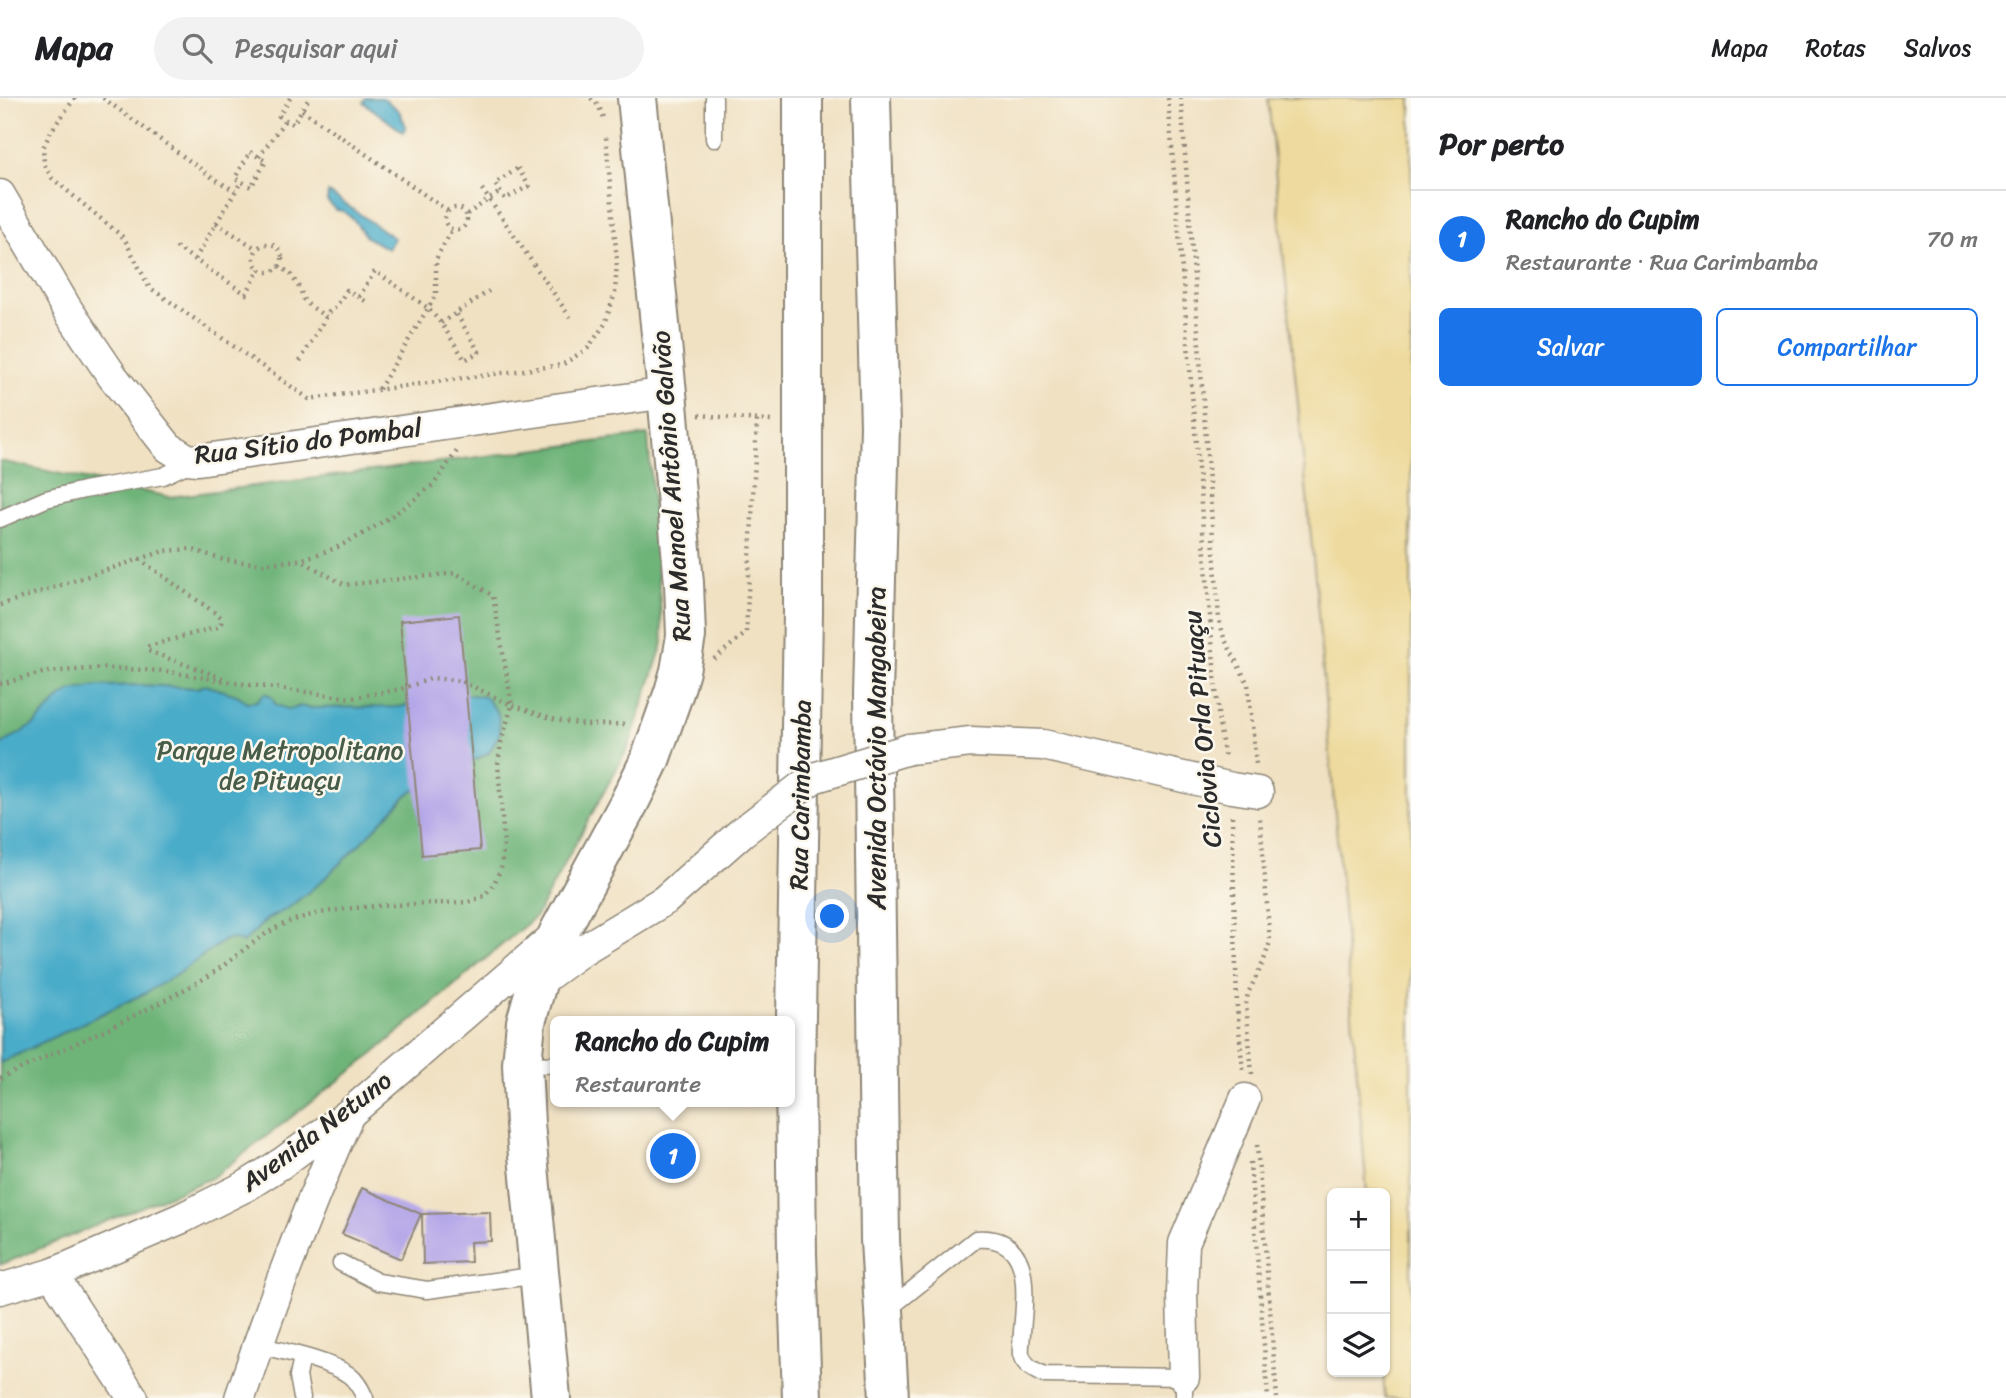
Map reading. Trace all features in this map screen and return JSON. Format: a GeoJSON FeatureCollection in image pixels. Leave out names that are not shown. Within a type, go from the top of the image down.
{"type":"FeatureCollection","features":[{"type":"Feature","properties":{"kind":"main road","name":"Rua Manoel Antônio Galvão"},"geometry":{"type":"LineString","coordinates":[[551,1398],[525,1124],[539,1064],[526,1023],[537,983],[559,932],[650,760],[680,671],[686,636],[668,402],[637,98]]}},
{"type":"Feature","properties":{"kind":"main road"},"geometry":{"type":"LineString","coordinates":[[803,98],[803,424]]}},
{"type":"Feature","properties":{"kind":"main road","name":"Avenida Octávio Mangabeira"},"geometry":{"type":"LineString","coordinates":[[871,98],[880,426],[873,695],[880,1240],[889,1398]]}},
{"type":"Feature","properties":{"kind":"main road","name":"Rua Carimbamba"},"geometry":{"type":"LineString","coordinates":[[793,1016],[803,612],[803,424]]}},
{"type":"Feature","properties":{"kind":"main road","name":"Rua Carimbamba"},"geometry":{"type":"LineString","coordinates":[[793,1107],[802,1398]]}},
{"type":"Feature","properties":{"kind":"street","name":"Rua Sítio do Pombal"},"geometry":{"type":"LineString","coordinates":[[0,195],[67,309],[113,377],[168,447],[187,459],[198,460],[470,421],[668,402]]}},
{"type":"Feature","properties":{"kind":"street"},"geometry":{"type":"LineString","coordinates":[[537,983],[581,951],[665,900],[741,832],[813,778],[909,749],[971,742],[1043,745],[1245,790]]}},
{"type":"Feature","properties":{"kind":"street","name":"Avenida Netuno"},"geometry":{"type":"LineString","coordinates":[[0,1289],[52,1274],[182,1218],[246,1186],[349,1114],[559,932]]}},
{"type":"Feature","properties":{"kind":"street"},"geometry":{"type":"LineString","coordinates":[[1184,1387],[1184,1243],[1249,1092]]}},
{"type":"Feature","properties":{"kind":"street"},"geometry":{"type":"LineString","coordinates":[[240,1398],[320,1180],[349,1114]]}},
{"type":"Feature","properties":{"kind":"street"},"geometry":{"type":"LineString","coordinates":[[52,1274],[133,1398]]}},
{"type":"Feature","properties":{"kind":"lane"},"geometry":{"type":"LineString","coordinates":[[714,98],[715,139]]}},
{"type":"Feature","properties":{"kind":"lane"},"geometry":{"type":"LineString","coordinates":[[0,519],[46,499],[163,476],[198,460]]}},
{"type":"Feature","properties":{"kind":"lane"},"geometry":{"type":"LineString","coordinates":[[884,1313],[976,1239],[989,1238],[1006,1244],[1017,1255],[1025,1283],[1021,1353],[1029,1368],[1044,1376],[1184,1387]]}},
{"type":"Feature","properties":{"kind":"lane"},"geometry":{"type":"LineString","coordinates":[[341,1263],[377,1282],[426,1290],[539,1275]]}},
{"type":"Feature","properties":{"kind":"lane"},"geometry":{"type":"LineString","coordinates":[[258,1345],[336,1367],[350,1376],[365,1398]]}},
{"type":"Feature","properties":{"kind":"lane"},"geometry":{"type":"LineString","coordinates":[[302,1357],[298,1376],[302,1398]]}},
{"type":"Feature","properties":{"kind":"path"},"geometry":{"type":"LineString","coordinates":[[75,98],[51,131],[43,148],[44,164],[52,178],[124,238],[149,287],[309,399],[562,365],[588,348],[606,324],[615,293],[617,261],[604,118],[599,106],[591,98]]}},
{"type":"Feature","properties":{"kind":"path"},"geometry":{"type":"LineString","coordinates":[[103,98],[235,191]]}},
{"type":"Feature","properties":{"kind":"path"},"geometry":{"type":"LineString","coordinates":[[288,99],[279,116],[293,124],[308,100],[304,98]]}},
{"type":"Feature","properties":{"kind":"path","name":"Ciclovia Orla Pituaçu"},"geometry":{"type":"LineString","coordinates":[[1168,98],[1219,724],[1222,748],[1245,790],[1237,1006],[1249,1092]]}},
{"type":"Feature","properties":{"kind":"path"},"geometry":{"type":"LineString","coordinates":[[1181,98],[1219,619],[1224,638],[1248,684],[1245,790],[1270,942],[1248,993],[1246,1004],[1249,1092]]}},
{"type":"Feature","properties":{"kind":"path"},"geometry":{"type":"LineString","coordinates":[[302,110],[448,211]]}},
{"type":"Feature","properties":{"kind":"path"},"geometry":{"type":"LineString","coordinates":[[259,157],[285,120]]}},
{"type":"Feature","properties":{"kind":"path"},"geometry":{"type":"LineString","coordinates":[[250,152],[259,157],[266,161],[251,187],[235,177],[250,152]]}},
{"type":"Feature","properties":{"kind":"path"},"geometry":{"type":"LineString","coordinates":[[518,169],[529,186],[505,200],[500,192],[495,184],[518,169]]}},
{"type":"Feature","properties":{"kind":"path"},"geometry":{"type":"LineString","coordinates":[[195,259],[241,182]]}},
{"type":"Feature","properties":{"kind":"path"},"geometry":{"type":"LineString","coordinates":[[482,189],[572,320]]}},
{"type":"Feature","properties":{"kind":"path"},"geometry":{"type":"LineString","coordinates":[[467,214],[500,192]]}},
{"type":"Feature","properties":{"kind":"path"},"geometry":{"type":"LineString","coordinates":[[460,208],[467,214],[465,227],[457,231],[446,224],[448,211],[460,208]]}},
{"type":"Feature","properties":{"kind":"path"},"geometry":{"type":"LineString","coordinates":[[216,222],[257,249]]}},
{"type":"Feature","properties":{"kind":"path"},"geometry":{"type":"LineString","coordinates":[[379,389],[436,295],[436,259],[453,230]]}},
{"type":"Feature","properties":{"kind":"path"},"geometry":{"type":"LineString","coordinates":[[268,243],[275,246],[283,256],[279,266],[274,271],[260,269],[255,264],[257,249],[268,243]]}},
{"type":"Feature","properties":{"kind":"path"},"geometry":{"type":"LineString","coordinates":[[176,247],[246,294],[260,269]]}},
{"type":"Feature","properties":{"kind":"path"},"geometry":{"type":"LineString","coordinates":[[279,266],[290,273],[304,300],[326,317]]}},
{"type":"Feature","properties":{"kind":"path"},"geometry":{"type":"LineString","coordinates":[[359,297],[375,271],[428,308],[465,360],[479,352],[456,313]]}},
{"type":"Feature","properties":{"kind":"path"},"geometry":{"type":"LineString","coordinates":[[300,361],[329,312],[336,307],[347,290],[367,302]]}},
{"type":"Feature","properties":{"kind":"path"},"geometry":{"type":"LineString","coordinates":[[441,323],[489,291]]}},
{"type":"Feature","properties":{"kind":"path"},"geometry":{"type":"LineString","coordinates":[[668,402],[757,420],[803,424]]}},
{"type":"Feature","properties":{"kind":"path"},"geometry":{"type":"LineString","coordinates":[[0,684],[46,672],[106,668],[164,671],[351,698],[401,689],[433,678],[461,681],[512,705],[556,720],[585,725],[669,707],[746,633],[757,420]]}},
{"type":"Feature","properties":{"kind":"path"},"geometry":{"type":"LineString","coordinates":[[0,605],[164,551],[191,549],[225,560],[263,564],[300,560],[336,548],[370,530],[434,484],[456,454],[470,421]]}},
{"type":"Feature","properties":{"kind":"path"},"geometry":{"type":"LineString","coordinates":[[139,559],[221,617],[221,623],[217,627],[149,646],[148,652],[236,683]]}},
{"type":"Feature","properties":{"kind":"path"},"geometry":{"type":"LineString","coordinates":[[0,1078],[120,1024],[208,976],[254,941],[284,924],[325,912],[355,908],[468,902],[484,896],[494,884],[501,868],[504,843],[498,764],[512,705],[493,596],[456,573],[345,585],[300,560]]}},
{"type":"Feature","properties":{"kind":"path"},"geometry":{"type":"LineString","coordinates":[[1257,1140],[1276,1398]]}},
{"type":"Feature","properties":{"kind":"path"},"geometry":{"type":"LineString","coordinates":[[1249,1153],[1268,1398]]}},
{"type":"Feature","properties":{"kind":"green space","name":"Parque Metropolitano de Pituaçu"},"geometry":{"type":"Polygon","coordinates":[[[648,435],[663,643],[629,746],[536,916],[367,1059],[212,1178],[0,1265],[0,461],[170,497],[648,435]]]}},
{"type":"Feature","properties":{"kind":"sand"},"geometry":{"type":"Polygon","coordinates":[[[1268,98],[1411,98],[1411,1398],[1385,1398],[1383,1377],[1390,1377],[1390,1188],[1367,1188],[1315,578],[1268,98]]]}},
{"type":"Feature","properties":{"kind":"water"},"geometry":{"type":"Polygon","coordinates":[[[366,98],[383,98],[399,111],[406,126],[403,132],[363,102],[366,98]]]}},
{"type":"Feature","properties":{"kind":"water"},"geometry":{"type":"Polygon","coordinates":[[[328,192],[394,238],[388,249],[366,237],[354,220],[343,211],[336,210],[327,201],[328,192]]]}},
{"type":"Feature","properties":{"kind":"water"},"geometry":{"type":"Polygon","coordinates":[[[205,685],[237,695],[247,702],[257,701],[265,693],[271,696],[276,705],[288,709],[298,706],[398,707],[466,694],[485,697],[498,713],[500,733],[489,753],[408,794],[321,882],[287,909],[267,919],[243,943],[234,939],[225,940],[176,975],[145,993],[0,1063],[0,745],[35,724],[62,696],[71,691],[97,686],[197,688],[205,685]]]}},
{"type":"Feature","properties":{"kind":"building"},"geometry":{"type":"Polygon","coordinates":[[[459,615],[480,850],[422,855],[400,621],[459,615]]]}},
{"type":"Feature","properties":{"kind":"building"},"geometry":{"type":"Polygon","coordinates":[[[362,1188],[421,1214],[401,1259],[342,1234],[362,1188]]]}},
{"type":"Feature","properties":{"kind":"building"},"geometry":{"type":"Polygon","coordinates":[[[490,1212],[491,1241],[470,1242],[471,1262],[423,1264],[422,1214],[490,1212]]]}},
{"type":"Feature","properties":{"kind":"place","name":"Rancho do Cupim"},"geometry":{"type":"Point","coordinates":[673,1156]}}]}
